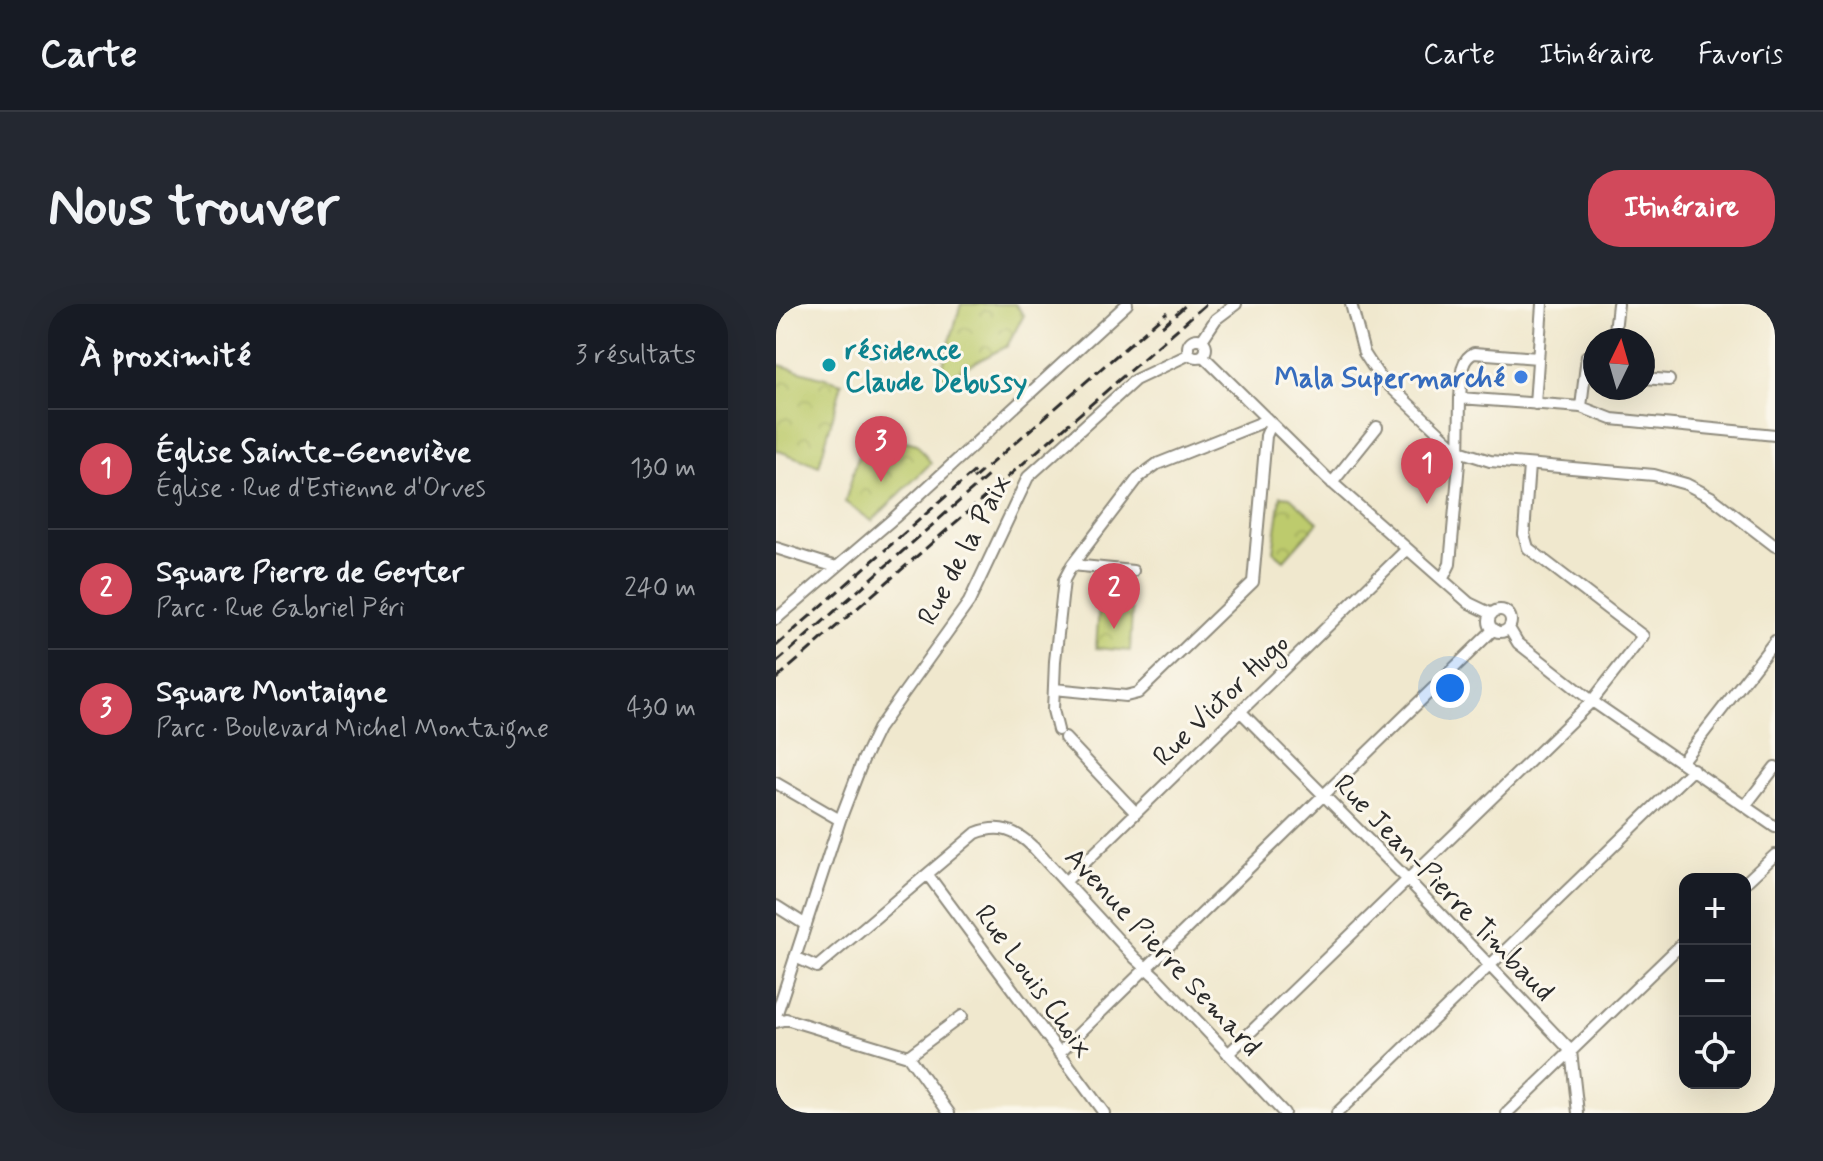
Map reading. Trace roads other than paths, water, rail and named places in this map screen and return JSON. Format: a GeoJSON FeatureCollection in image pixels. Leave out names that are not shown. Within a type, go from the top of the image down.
{"type":"FeatureCollection","features":[{"type":"Feature","properties":{"kind":"street"},"geometry":{"type":"LineString","coordinates":[[776,619],[894,518],[1127,304]]}},
{"type":"Feature","properties":{"kind":"street","name":"Rue de la Paix"},"geometry":{"type":"LineString","coordinates":[[776,1016],[840,820],[863,760],[878,729],[969,602],[1028,477],[1135,380],[1190,354],[1190,342],[1202,340],[1216,319],[1236,304]]}},
{"type":"Feature","properties":{"kind":"street"},"geometry":{"type":"LineString","coordinates":[[1351,304],[1364,353],[1379,376],[1459,451],[1490,461],[1654,475],[1686,484],[1711,497],[1775,546]]}},
{"type":"Feature","properties":{"kind":"street"},"geometry":{"type":"LineString","coordinates":[[1535,404],[1542,304]]}},
{"type":"Feature","properties":{"kind":"street"},"geometry":{"type":"LineString","coordinates":[[1615,328],[1618,304]]}},
{"type":"Feature","properties":{"kind":"street"},"geometry":{"type":"LineString","coordinates":[[1190,354],[1198,358],[1203,356],[1207,348],[1202,340]]}},
{"type":"Feature","properties":{"kind":"street"},"geometry":{"type":"LineString","coordinates":[[1443,578],[1450,564],[1464,361],[1474,353],[1538,358]]}},
{"type":"Feature","properties":{"kind":"street"},"geometry":{"type":"LineString","coordinates":[[1203,356],[1332,483],[1469,603],[1492,614]]}},
{"type":"Feature","properties":{"kind":"street"},"geometry":{"type":"LineString","coordinates":[[1655,379],[1669,380]]}},
{"type":"Feature","properties":{"kind":"street"},"geometry":{"type":"LineString","coordinates":[[1460,398],[1581,407],[1612,419],[1775,435]]}},
{"type":"Feature","properties":{"kind":"street"},"geometry":{"type":"LineString","coordinates":[[1581,407],[1583,399]]}},
{"type":"Feature","properties":{"kind":"street"},"geometry":{"type":"LineString","coordinates":[[1136,813],[1061,734],[1053,710],[1064,580],[1139,477],[1157,464],[1269,421]]}},
{"type":"Feature","properties":{"kind":"street"},"geometry":{"type":"LineString","coordinates":[[1054,689],[1126,696],[1138,693],[1253,582],[1269,421]]}},
{"type":"Feature","properties":{"kind":"street"},"geometry":{"type":"LineString","coordinates":[[1332,483],[1377,427]]}},
{"type":"Feature","properties":{"kind":"street"},"geometry":{"type":"LineString","coordinates":[[1228,1054],[1592,701],[1643,636],[1528,548],[1524,534],[1529,465]]}},
{"type":"Feature","properties":{"kind":"street"},"geometry":{"type":"LineString","coordinates":[[776,548],[836,567]]}},
{"type":"Feature","properties":{"kind":"street","name":"Rue Victor Hugo"},"geometry":{"type":"LineString","coordinates":[[1065,882],[1407,549]]}},
{"type":"Feature","properties":{"kind":"street"},"geometry":{"type":"LineString","coordinates":[[1072,565],[1133,571]]}},
{"type":"Feature","properties":{"kind":"street"},"geometry":{"type":"LineString","coordinates":[[1509,628],[1500,632],[1494,629],[1490,621],[1492,614],[1498,610],[1508,613],[1511,619],[1509,628],[1518,643],[1592,701],[1775,827]]}},
{"type":"Feature","properties":{"kind":"street"},"geometry":{"type":"LineString","coordinates":[[1059,1053],[1494,629]]}},
{"type":"Feature","properties":{"kind":"street"},"geometry":{"type":"LineString","coordinates":[[1682,761],[1775,641]]}},
{"type":"Feature","properties":{"kind":"street","name":"Rue Jean-Pierre Timbaud"},"geometry":{"type":"LineString","coordinates":[[1241,712],[1407,879],[1571,1051]]}},
{"type":"Feature","properties":{"kind":"street"},"geometry":{"type":"LineString","coordinates":[[1745,806],[1775,767]]}},
{"type":"Feature","properties":{"kind":"street"},"geometry":{"type":"LineString","coordinates":[[1337,1113],[1693,769]]}},
{"type":"Feature","properties":{"kind":"street"},"geometry":{"type":"LineString","coordinates":[[776,783],[840,820]]}},
{"type":"Feature","properties":{"kind":"street","name":"Avenue Pierre Semard"},"geometry":{"type":"LineString","coordinates":[[928,875],[976,833],[990,828],[1004,828],[1025,839],[1284,1113]]}},
{"type":"Feature","properties":{"kind":"street"},"geometry":{"type":"LineString","coordinates":[[1751,877],[1775,855]]}},
{"type":"Feature","properties":{"kind":"street"},"geometry":{"type":"LineString","coordinates":[[795,957],[817,967],[928,875]]}},
{"type":"Feature","properties":{"kind":"street","name":"Rue Louis Choix"},"geometry":{"type":"LineString","coordinates":[[928,875],[1104,1113]]}},
{"type":"Feature","properties":{"kind":"street"},"geometry":{"type":"LineString","coordinates":[[776,906],[806,925]]}},
{"type":"Feature","properties":{"kind":"street"},"geometry":{"type":"LineString","coordinates":[[1507,1113],[1681,945]]}},
{"type":"Feature","properties":{"kind":"street"},"geometry":{"type":"LineString","coordinates":[[908,1056],[962,1016]]}},
{"type":"Feature","properties":{"kind":"street"},"geometry":{"type":"LineString","coordinates":[[776,1022],[786,1019],[908,1056],[949,1113]]}},
{"type":"Feature","properties":{"kind":"street"},"geometry":{"type":"LineString","coordinates":[[1571,1051],[1578,1113]]}},
{"type":"Feature","properties":{"kind":"railway"},"geometry":{"type":"LineString","coordinates":[[1162,326],[1187,304]]}},
{"type":"Feature","properties":{"kind":"railway"},"geometry":{"type":"LineString","coordinates":[[776,679],[1206,304]]}},
{"type":"Feature","properties":{"kind":"railway"},"geometry":{"type":"LineString","coordinates":[[973,479],[1167,312]]}},
{"type":"Feature","properties":{"kind":"railway"},"geometry":{"type":"LineString","coordinates":[[776,646],[977,469]]}},
{"type":"Feature","properties":{"kind":"railway"},"geometry":{"type":"LineString","coordinates":[[776,663],[989,475]]}},
{"type":"Feature","properties":{"kind":"place","name":"résidence Claude Debussy"},"geometry":{"type":"Point","coordinates":[829,365]}},
{"type":"Feature","properties":{"kind":"place","name":"Mala Supermarché"},"geometry":{"type":"Point","coordinates":[1521,377]}},
{"type":"Feature","properties":{"kind":"place","name":"Square Montaigne"},"geometry":{"type":"Point","coordinates":[881,482]}},
{"type":"Feature","properties":{"kind":"place","name":"Église Sainte-Geneviève"},"geometry":{"type":"Point","coordinates":[1427,504]}},
{"type":"Feature","properties":{"kind":"place","name":"Square Pierre de Geyter"},"geometry":{"type":"Point","coordinates":[1114,629]}}]}
